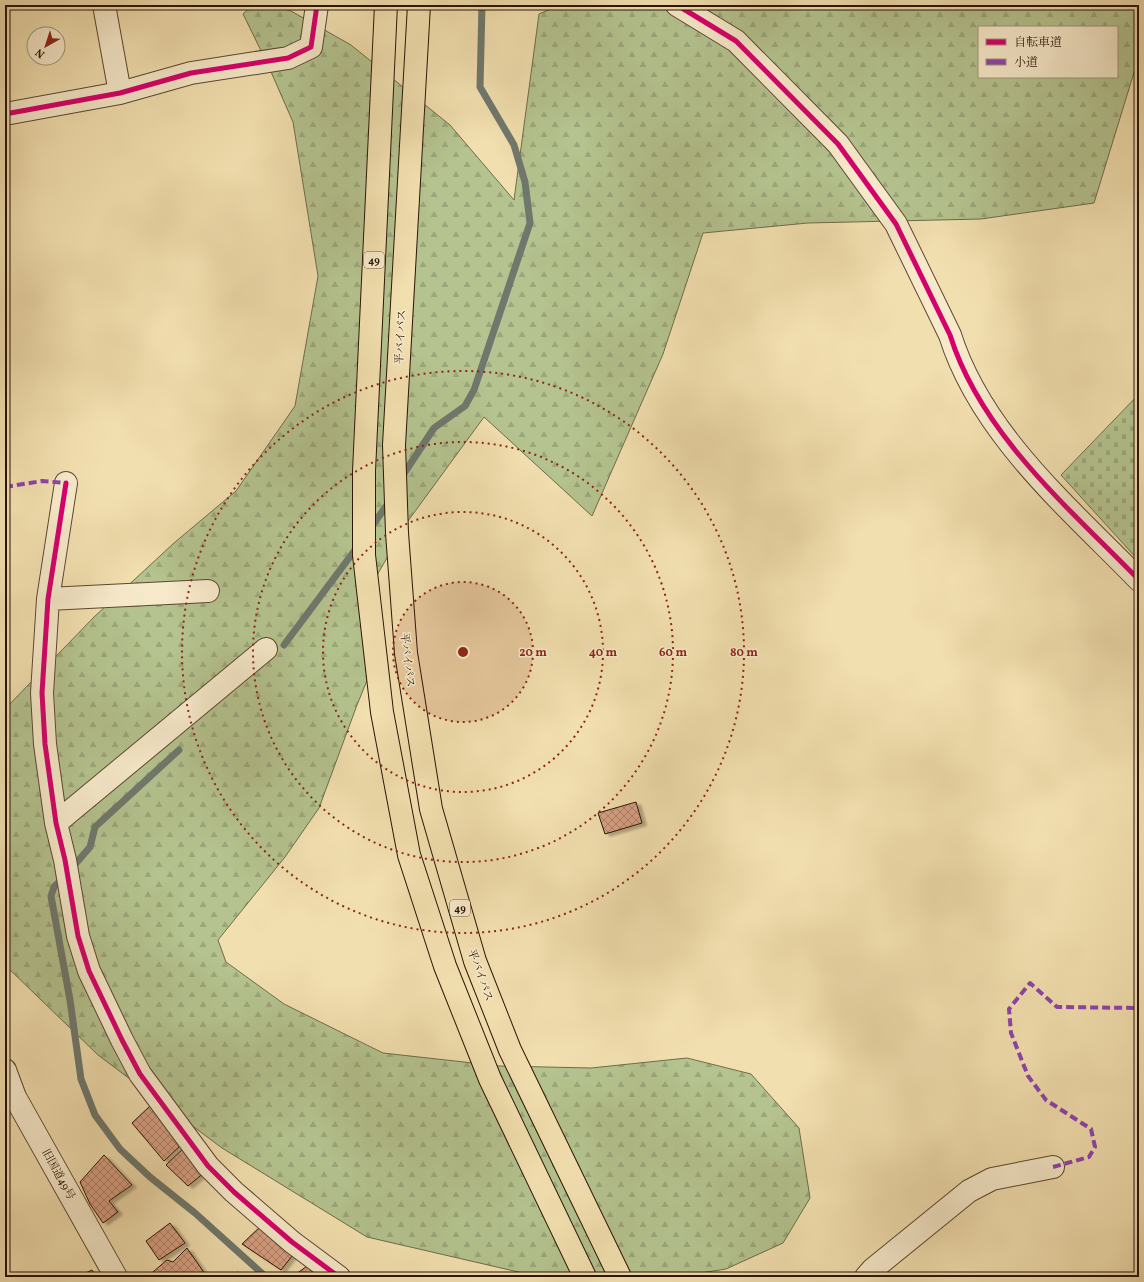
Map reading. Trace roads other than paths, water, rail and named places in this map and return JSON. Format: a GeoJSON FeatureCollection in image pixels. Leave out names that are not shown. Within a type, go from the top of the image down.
{"type":"FeatureCollection","features":[{"type":"Feature","properties":{"kind":"highway","name":"49"},"geometry":{"type":"LineString","coordinates":[[386,5],[364,471],[364,555],[382,712],[409,855],[445,966],[490,1079],[585,1277]]}},
{"type":"Feature","properties":{"kind":"highway","name":"平バイパス"},"geometry":{"type":"LineString","coordinates":[[419,5],[394,438],[396,511],[406,654],[431,809],[475,961],[510,1050],[620,1277]]}},
{"type":"Feature","properties":{"kind":"street"},"geometry":{"type":"LineString","coordinates":[[104,5],[120,93]]}},
{"type":"Feature","properties":{"kind":"street"},"geometry":{"type":"LineString","coordinates":[[5,114],[120,93],[191,73],[288,58],[311,47],[317,5]]}},
{"type":"Feature","properties":{"kind":"street"},"geometry":{"type":"LineString","coordinates":[[677,5],[736,41],[838,144],[896,224],[950,335],[955,350],[988,416],[1021,458],[1139,580]]}},
{"type":"Feature","properties":{"kind":"street"},"geometry":{"type":"LineString","coordinates":[[66,483],[48,599],[42,693],[45,744],[56,823],[65,860],[78,936],[89,971],[140,1074],[208,1166],[228,1187],[292,1242],[340,1277]]}},
{"type":"Feature","properties":{"kind":"street"},"geometry":{"type":"LineString","coordinates":[[48,599],[208,591]]}},
{"type":"Feature","properties":{"kind":"street"},"geometry":{"type":"LineString","coordinates":[[56,823],[266,649]]}},
{"type":"Feature","properties":{"kind":"street","name":"旧国道49号"},"geometry":{"type":"LineString","coordinates":[[5,1070],[16,1097],[116,1277]]}},
{"type":"Feature","properties":{"kind":"street"},"geometry":{"type":"LineString","coordinates":[[866,1277],[873,1269],[970,1191],[992,1179],[1053,1167]]}},
{"type":"Feature","properties":{"kind":"waterway"},"geometry":{"type":"LineString","coordinates":[[401,478],[434,428],[465,406],[474,390],[530,223],[525,182],[514,145],[480,87],[482,5]]}},
{"type":"Feature","properties":{"kind":"waterway"},"geometry":{"type":"LineString","coordinates":[[370,529],[389,502]]}},
{"type":"Feature","properties":{"kind":"waterway"},"geometry":{"type":"LineString","coordinates":[[284,645],[358,546]]}},
{"type":"Feature","properties":{"kind":"waterway"},"geometry":{"type":"LineString","coordinates":[[71,869],[90,847],[95,827],[179,750]]}},
{"type":"Feature","properties":{"kind":"waterway"},"geometry":{"type":"LineString","coordinates":[[64,877],[54,887],[51,896],[70,1000],[81,1079],[95,1115],[120,1149],[150,1177],[195,1213],[266,1277]]}}]}
